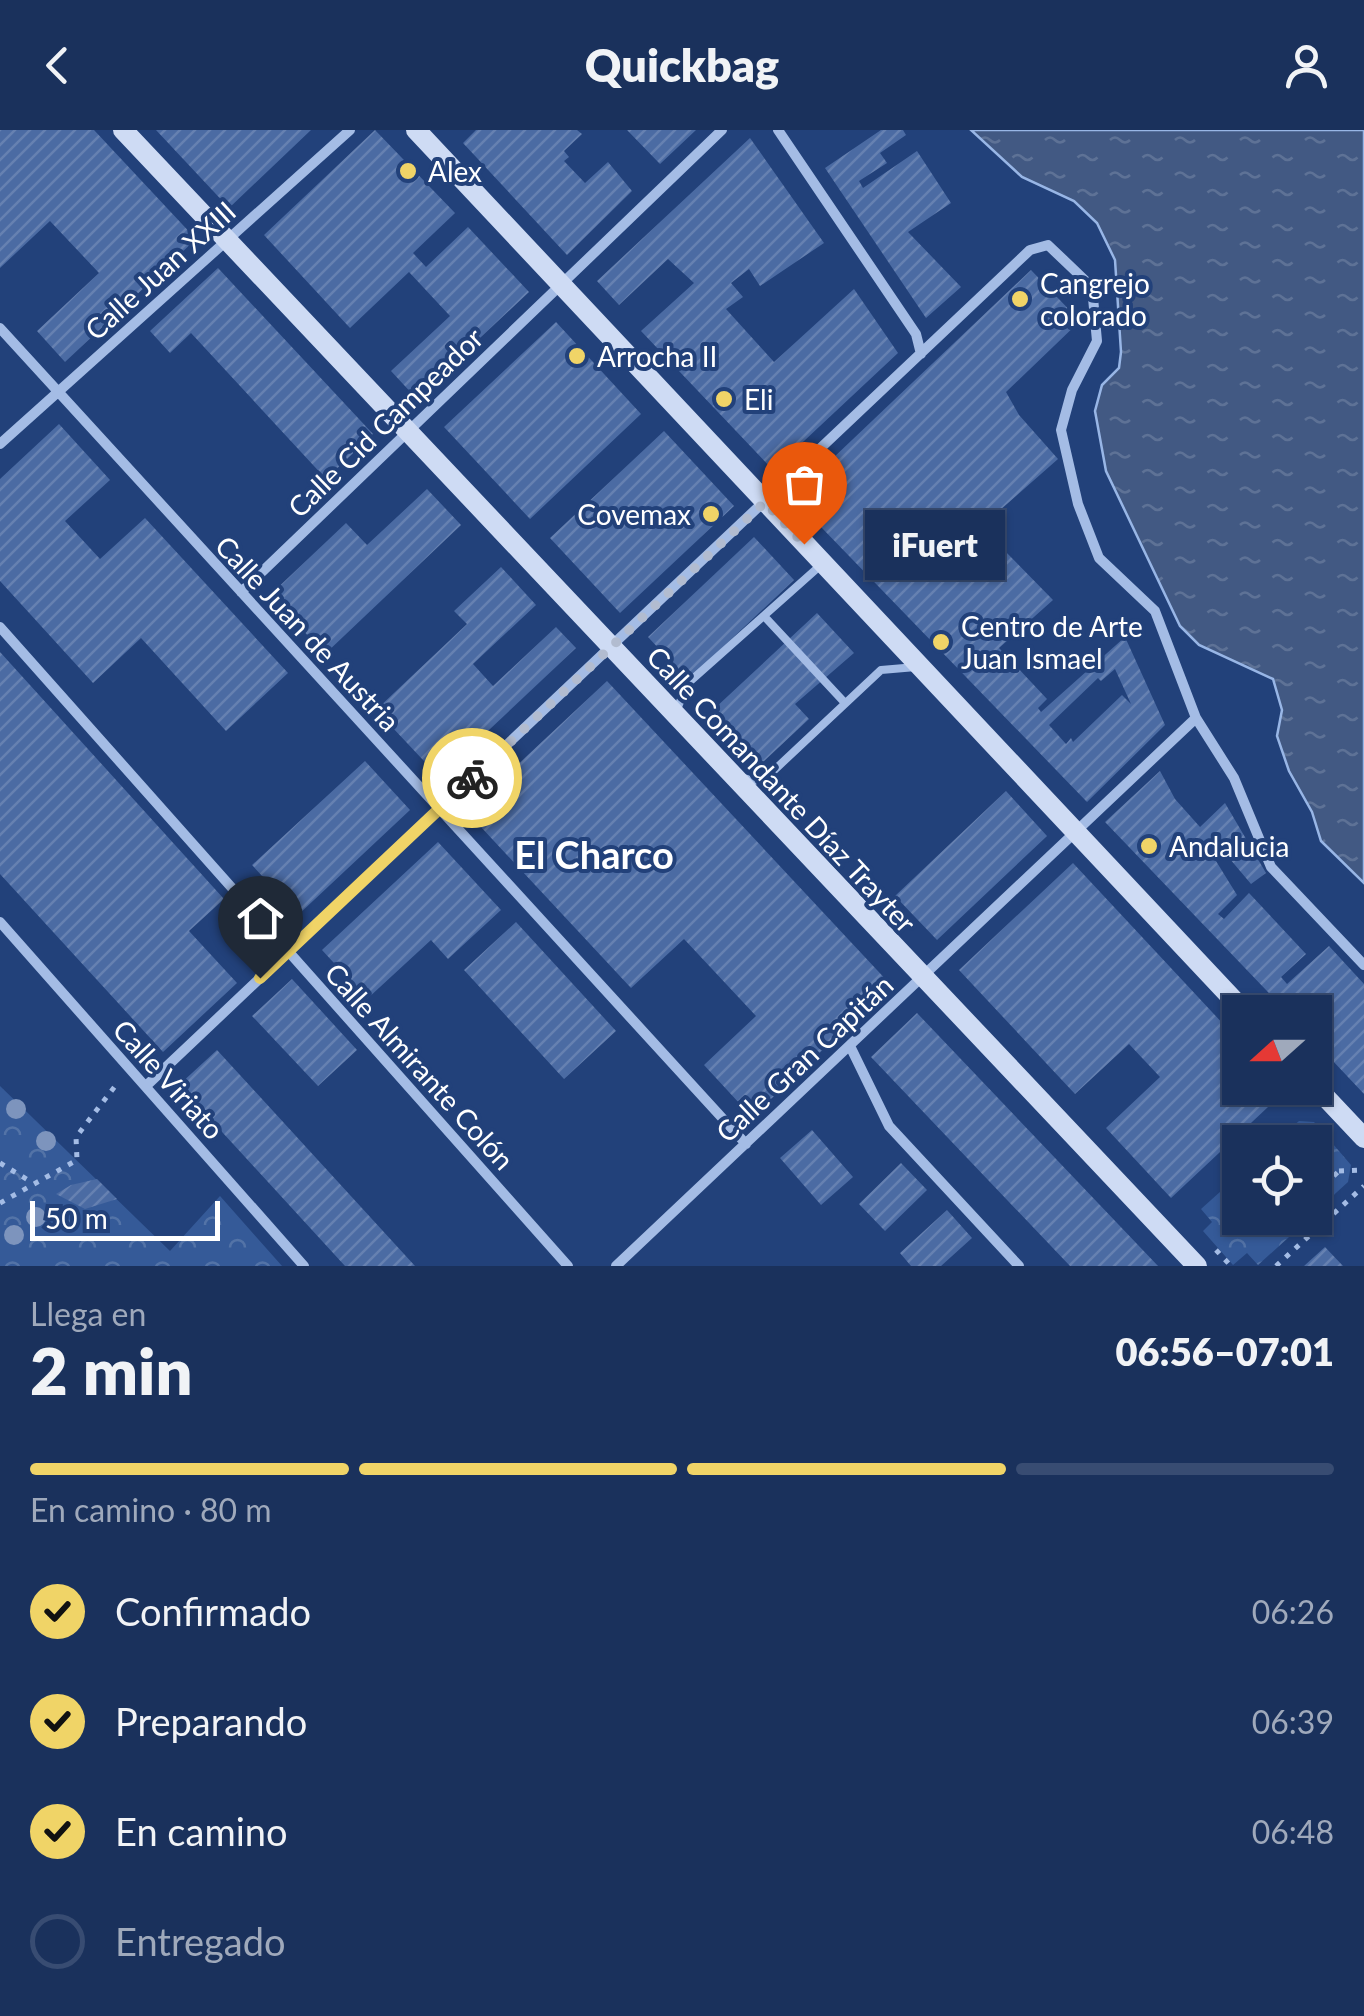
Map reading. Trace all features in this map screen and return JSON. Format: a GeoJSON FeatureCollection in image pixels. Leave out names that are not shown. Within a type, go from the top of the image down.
{"type":"FeatureCollection","features":[{"type":"Feature","properties":{"kind":"main road","name":"Calle Comandante Díaz Trayter"},"geometry":{"type":"LineString","coordinates":[[123,130],[1197,1266]]}},
{"type":"Feature","properties":{"kind":"main road"},"geometry":{"type":"LineString","coordinates":[[416,130],[916,667],[1229,995]]}},
{"type":"Feature","properties":{"kind":"main road"},"geometry":{"type":"LineString","coordinates":[[1332,1104],[1364,1138]]}},
{"type":"Feature","properties":{"kind":"street","name":"Calle Juan XXIII"},"geometry":{"type":"LineString","coordinates":[[0,444],[350,130]]}},
{"type":"Feature","properties":{"kind":"street","name":"Calle Cid Campeador"},"geometry":{"type":"LineString","coordinates":[[240,592],[722,130]]}},
{"type":"Feature","properties":{"kind":"street"},"geometry":{"type":"LineString","coordinates":[[778,130],[916,334],[920,354]]}},
{"type":"Feature","properties":{"kind":"street"},"geometry":{"type":"LineString","coordinates":[[146,1086],[1030,250],[1048,245],[1092,288],[1097,341],[1072,390],[1061,430],[1078,504],[1099,558],[1155,611],[1196,718],[1234,778],[1271,866],[1364,965]]}},
{"type":"Feature","properties":{"kind":"street","name":"Calle Juan de Austria"},"geometry":{"type":"LineString","coordinates":[[0,328],[746,1144]]}},
{"type":"Feature","properties":{"kind":"street","name":"Calle Almirante Colón"},"geometry":{"type":"LineString","coordinates":[[0,626],[568,1266]]}},
{"type":"Feature","properties":{"kind":"street","name":"Calle Gran Capitán"},"geometry":{"type":"LineString","coordinates":[[616,1266],[1196,718]]}},
{"type":"Feature","properties":{"kind":"street","name":"Calle Viriato"},"geometry":{"type":"LineString","coordinates":[[0,922],[304,1266]]}},
{"type":"Feature","properties":{"kind":"street"},"geometry":{"type":"LineString","coordinates":[[850,1046],[889,1126],[1019,1266]]}},
{"type":"Feature","properties":{"kind":"lane"},"geometry":{"type":"LineString","coordinates":[[675,716],[687,684],[822,563]]}},
{"type":"Feature","properties":{"kind":"lane"},"geometry":{"type":"LineString","coordinates":[[764,616],[845,703]]}},
{"type":"Feature","properties":{"kind":"lane"},"geometry":{"type":"LineString","coordinates":[[734,775],[754,781],[769,775],[881,670],[916,667]]}},
{"type":"Feature","properties":{"kind":"path"},"geometry":{"type":"LineString","coordinates":[[0,1203],[77,1160],[76,1137],[121,1078]]}},
{"type":"Feature","properties":{"kind":"path"},"geometry":{"type":"LineString","coordinates":[[0,1163],[34,1183]]}},
{"type":"Feature","properties":{"kind":"path"},"geometry":{"type":"LineString","coordinates":[[1332,1172],[1364,1170]]}},
{"type":"Feature","properties":{"kind":"path"},"geometry":{"type":"LineString","coordinates":[[1332,1178],[1339,1172]]}},
{"type":"Feature","properties":{"kind":"path"},"geometry":{"type":"LineString","coordinates":[[1332,1215],[1364,1186]]}},
{"type":"Feature","properties":{"kind":"path"},"geometry":{"type":"LineString","coordinates":[[1276,1266],[1310,1235]]}},
{"type":"Feature","properties":{"kind":"green space"},"geometry":{"type":"Polygon","coordinates":[[[0,1086],[170,1251],[220,1196],[282,1266],[0,1266],[0,1086]]]}},
{"type":"Feature","properties":{"kind":"green space"},"geometry":{"type":"Polygon","coordinates":[[[1299,1121],[1317,1125],[1294,1125],[1299,1121]]]}},
{"type":"Feature","properties":{"kind":"green space"},"geometry":{"type":"Polygon","coordinates":[[[1332,1143],[1351,1165],[1348,1182],[1332,1197],[1332,1143]]]}},
{"type":"Feature","properties":{"kind":"green space"},"geometry":{"type":"Polygon","coordinates":[[[1222,1190],[1222,1235],[1291,1235],[1258,1265],[1247,1253],[1233,1265],[1203,1231],[1212,1222],[1201,1209],[1222,1190]]]}},
{"type":"Feature","properties":{"kind":"water"},"geometry":{"type":"Polygon","coordinates":[[[971,130],[1364,130],[1364,883],[1321,841],[1312,812],[1289,771],[1277,736],[1282,710],[1273,679],[1199,645],[1180,626],[1106,471],[1095,411],[1102,385],[1119,368],[1121,352],[1115,260],[1097,223],[1074,201],[1022,177],[971,130]]]}},
{"type":"Feature","properties":{"kind":"building"},"geometry":{"type":"Polygon","coordinates":[[[0,130],[94,130],[196,239],[65,362],[37,331],[99,273],[50,221],[0,268],[0,130]]]}},
{"type":"Feature","properties":{"kind":"building"},"geometry":{"type":"Polygon","coordinates":[[[156,130],[311,130],[229,208],[156,130]]]}},
{"type":"Feature","properties":{"kind":"building"},"geometry":{"type":"Polygon","coordinates":[[[375,130],[455,213],[413,253],[426,267],[468,227],[529,292],[416,398],[391,371],[450,316],[409,272],[350,328],[264,235],[375,130]]]}},
{"type":"Feature","properties":{"kind":"building"},"geometry":{"type":"Polygon","coordinates":[[[476,130],[577,130],[582,134],[564,151],[569,157],[564,161],[585,183],[608,162],[632,191],[567,255],[463,143],[476,130]]]}},
{"type":"Feature","properties":{"kind":"building"},"geometry":{"type":"Polygon","coordinates":[[[627,130],[696,130],[660,164],[627,130]]]}},
{"type":"Feature","properties":{"kind":"building"},"geometry":{"type":"Polygon","coordinates":[[[881,130],[903,130],[906,135],[880,153],[887,163],[859,181],[863,188],[917,151],[951,203],[908,232],[961,287],[926,318],[825,168],[881,130]]]}},
{"type":"Feature","properties":{"kind":"building"},"geometry":{"type":"Polygon","coordinates":[[[750,138],[824,243],[760,286],[749,269],[731,283],[743,297],[726,309],[774,362],[854,289],[898,353],[773,470],[641,331],[694,283],[668,259],[619,305],[597,281],[750,138]]]}},
{"type":"Feature","properties":{"kind":"building"},"geometry":{"type":"Polygon","coordinates":[[[218,268],[373,434],[326,479],[191,333],[170,353],[150,331],[218,268]]]}},
{"type":"Feature","properties":{"kind":"building"},"geometry":{"type":"Polygon","coordinates":[[[1031,270],[1080,321],[1006,392],[1019,415],[1058,459],[974,533],[995,558],[1004,550],[1053,600],[999,648],[1047,699],[1038,708],[1041,712],[1125,637],[1165,725],[1087,802],[792,497],[1031,270]],[[1115,669],[1101,681],[1098,678],[1049,725],[1066,744],[1071,738],[1073,742],[1122,695],[1131,704],[1115,669]]]}},
{"type":"Feature","properties":{"kind":"building"},"geometry":{"type":"Polygon","coordinates":[[[556,322],[641,414],[530,519],[444,427],[556,322]]]}},
{"type":"Feature","properties":{"kind":"building"},"geometry":{"type":"Polygon","coordinates":[[[59,424],[110,480],[65,521],[100,559],[145,518],[288,673],[226,731],[141,638],[93,683],[0,581],[0,479],[59,424]]]}},
{"type":"Feature","properties":{"kind":"building"},"geometry":{"type":"Polygon","coordinates":[[[664,431],[734,506],[620,613],[550,538],[664,431]]]}},
{"type":"Feature","properties":{"kind":"building"},"geometry":{"type":"Polygon","coordinates":[[[427,489],[461,525],[325,654],[270,595],[346,523],[367,545],[427,489]]]}},
{"type":"Feature","properties":{"kind":"building"},"geometry":{"type":"Polygon","coordinates":[[[754,537],[794,580],[688,680],[648,637],[754,537]]]}},
{"type":"Feature","properties":{"kind":"building"},"geometry":{"type":"Polygon","coordinates":[[[501,567],[536,605],[473,664],[493,686],[556,627],[576,648],[439,777],[376,710],[467,624],[454,611],[501,567]]]}},
{"type":"Feature","properties":{"kind":"building"},"geometry":{"type":"Polygon","coordinates":[[[817,613],[854,653],[795,704],[809,719],[763,762],[714,709],[817,613]]]}},
{"type":"Feature","properties":{"kind":"building"},"geometry":{"type":"Polygon","coordinates":[[[0,652],[224,899],[189,931],[237,983],[163,1052],[0,874],[0,652]]]}},
{"type":"Feature","properties":{"kind":"building"},"geometry":{"type":"Polygon","coordinates":[[[607,681],[891,985],[752,1117],[704,1065],[756,1016],[684,939],[631,988],[467,812],[607,681]]]}},
{"type":"Feature","properties":{"kind":"building"},"geometry":{"type":"Polygon","coordinates":[[[365,761],[410,810],[298,915],[252,865],[365,761]]]}},
{"type":"Feature","properties":{"kind":"building"},"geometry":{"type":"Polygon","coordinates":[[[1160,771],[1175,799],[1200,827],[1225,803],[1266,873],[1251,884],[1219,846],[1211,853],[1237,895],[1218,914],[1224,919],[1249,893],[1306,954],[1281,977],[1287,984],[1329,946],[1364,984],[1364,1094],[1332,1060],[1332,995],[1271,995],[1105,822],[1160,771]]]}},
{"type":"Feature","properties":{"kind":"building"},"geometry":{"type":"Polygon","coordinates":[[[1006,791],[1047,836],[937,940],[895,896],[1006,791]]]}},
{"type":"Feature","properties":{"kind":"building"},"geometry":{"type":"Polygon","coordinates":[[[438,842],[501,910],[448,959],[431,940],[367,999],[322,950],[438,842]]]}},
{"type":"Feature","properties":{"kind":"building"},"geometry":{"type":"Polygon","coordinates":[[[1073,863],[1222,1023],[1222,1105],[1270,1105],[1249,1125],[1222,1125],[1222,1150],[1171,1198],[1106,1128],[1160,1077],[1129,1044],[1075,1094],[959,970],[1073,863]]]}},
{"type":"Feature","properties":{"kind":"building"},"geometry":{"type":"Polygon","coordinates":[[[516,922],[616,1031],[564,1079],[464,970],[516,922]]]}},
{"type":"Feature","properties":{"kind":"building"},"geometry":{"type":"Polygon","coordinates":[[[292,979],[357,1050],[318,1086],[252,1016],[292,979]]]}},
{"type":"Feature","properties":{"kind":"building"},"geometry":{"type":"Polygon","coordinates":[[[917,1013],[1158,1266],[1070,1266],[871,1057],[917,1013]]]}},
{"type":"Feature","properties":{"kind":"building"},"geometry":{"type":"Polygon","coordinates":[[[217,1050],[415,1266],[345,1266],[179,1085],[217,1050]]]}},
{"type":"Feature","properties":{"kind":"building"},"geometry":{"type":"Polygon","coordinates":[[[812,1130],[853,1177],[821,1205],[780,1158],[812,1130]]]}},
{"type":"Feature","properties":{"kind":"building"},"geometry":{"type":"Polygon","coordinates":[[[901,1163],[927,1190],[885,1231],[859,1204],[901,1163]]]}},
{"type":"Feature","properties":{"kind":"building"},"geometry":{"type":"Polygon","coordinates":[[[97,1179],[117,1199],[85,1209],[56,1194],[71,1185],[97,1179]]]}},
{"type":"Feature","properties":{"kind":"building"},"geometry":{"type":"Polygon","coordinates":[[[947,1210],[972,1238],[941,1266],[911,1266],[900,1253],[947,1210]]]}},
{"type":"Feature","properties":{"kind":"building"},"geometry":{"type":"Polygon","coordinates":[[[1325,1247],[1343,1266],[1304,1266],[1325,1247]]]}},
{"type":"Feature","properties":{"kind":"way so far"},"geometry":{"type":"LineString","coordinates":[[472,778],[765,502],[804,544]]}},
{"type":"Feature","properties":{"kind":"place","name":"Alex"},"geometry":{"type":"Point","coordinates":[408,171]}},
{"type":"Feature","properties":{"kind":"place","name":"Cangrejo colorado"},"geometry":{"type":"Point","coordinates":[1020,299]}},
{"type":"Feature","properties":{"kind":"place","name":"Arrocha II"},"geometry":{"type":"Point","coordinates":[577,356]}},
{"type":"Feature","properties":{"kind":"place","name":"Eli"},"geometry":{"type":"Point","coordinates":[724,399]}},
{"type":"Feature","properties":{"kind":"place","name":"Covemax"},"geometry":{"type":"Point","coordinates":[711,514]}},
{"type":"Feature","properties":{"kind":"place","name":"iFuert"},"geometry":{"type":"Point","coordinates":[804,544]}},
{"type":"Feature","properties":{"kind":"place","name":"Centro de Arte Juan Ismael"},"geometry":{"type":"Point","coordinates":[941,642]}},
{"type":"Feature","properties":{"kind":"place","name":"Andalucia"},"geometry":{"type":"Point","coordinates":[1149,846]}},
{"type":"Feature","properties":{"kind":"district","name":"El Charco"},"geometry":{"type":"Point","coordinates":[594,854]}},
{"type":"Feature","properties":{"kind":"route"},"geometry":{"type":"LineString","coordinates":[[260,978],[472,778]]}}]}
